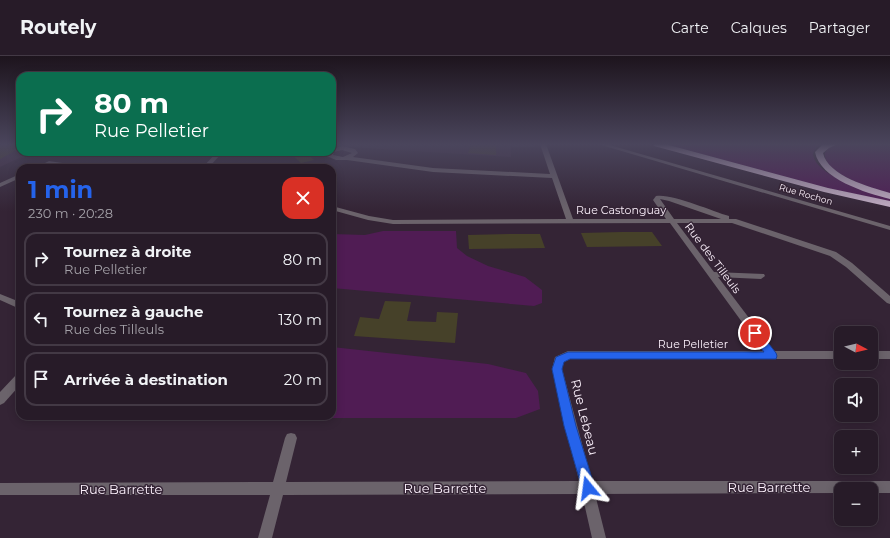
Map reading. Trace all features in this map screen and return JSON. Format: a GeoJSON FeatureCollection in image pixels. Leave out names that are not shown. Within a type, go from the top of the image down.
{"type":"FeatureCollection","features":[{"type":"Feature","properties":{"kind":"highway"},"geometry":{"type":"LineString","coordinates":[[740,166],[827,190],[890,204]]}},
{"type":"Feature","properties":{"kind":"highway"},"geometry":{"type":"LineString","coordinates":[[826,166],[848,181],[890,196]]}},
{"type":"Feature","properties":{"kind":"street"},"geometry":{"type":"LineString","coordinates":[[408,166],[433,170],[554,176]]}},
{"type":"Feature","properties":{"kind":"street"},"geometry":{"type":"LineString","coordinates":[[551,166],[570,221]]}},
{"type":"Feature","properties":{"kind":"street","name":"Rue Rochon"},"geometry":{"type":"LineString","coordinates":[[678,166],[890,228]]}},
{"type":"Feature","properties":{"kind":"street"},"geometry":{"type":"LineString","coordinates":[[0,185],[16,178]]}},
{"type":"Feature","properties":{"kind":"street","name":"Rue des Tilleuls"},"geometry":{"type":"LineString","coordinates":[[733,221],[670,199],[658,198],[656,200],[772,356]]}},
{"type":"Feature","properties":{"kind":"street","name":"Rue Castonguay"},"geometry":{"type":"LineString","coordinates":[[336,209],[368,218],[393,222],[733,221],[833,254],[849,265],[890,300]]}},
{"type":"Feature","properties":{"kind":"street"},"geometry":{"type":"LineString","coordinates":[[712,274],[761,276]]}},
{"type":"Feature","properties":{"kind":"street"},"geometry":{"type":"LineString","coordinates":[[0,297],[16,304]]}},
{"type":"Feature","properties":{"kind":"street","name":"Rue Pelletier"},"geometry":{"type":"LineString","coordinates":[[568,355],[834,356]]}},
{"type":"Feature","properties":{"kind":"street","name":"Rue Lebeau"},"geometry":{"type":"LineString","coordinates":[[568,355],[559,360],[557,369],[570,426],[588,488],[599,538]]}},
{"type":"Feature","properties":{"kind":"street"},"geometry":{"type":"LineString","coordinates":[[878,355],[890,355]]}},
{"type":"Feature","properties":{"kind":"street"},"geometry":{"type":"LineString","coordinates":[[0,400],[16,382]]}},
{"type":"Feature","properties":{"kind":"street"},"geometry":{"type":"LineString","coordinates":[[265,538],[291,438]]}},
{"type":"Feature","properties":{"kind":"street","name":"Rue Barrette"},"geometry":{"type":"LineString","coordinates":[[0,489],[890,487]]}},
{"type":"Feature","properties":{"kind":"shaded area"},"geometry":{"type":"Polygon","coordinates":[[[746,166],[820,166],[832,176],[844,182],[890,198],[890,202],[809,184],[746,166]]]}},
{"type":"Feature","properties":{"kind":"shaded area"},"geometry":{"type":"Polygon","coordinates":[[[831,166],[890,166],[890,194],[851,180],[831,166]]]}},
{"type":"Feature","properties":{"kind":"shaded area"},"geometry":{"type":"Polygon","coordinates":[[[383,231],[456,231],[457,248],[467,256],[488,266],[525,277],[542,290],[542,303],[534,306],[336,288],[336,234],[365,235],[383,231]]]}},
{"type":"Feature","properties":{"kind":"shaded area"},"geometry":{"type":"Polygon","coordinates":[[[336,347],[488,364],[526,373],[538,391],[540,409],[516,418],[336,418],[336,347]]]}},
{"type":"Feature","properties":{"kind":"building"},"geometry":{"type":"Polygon","coordinates":[[[652,232],[662,246],[587,247],[581,233],[652,232]]]}},
{"type":"Feature","properties":{"kind":"building"},"geometry":{"type":"Polygon","coordinates":[[[540,234],[545,248],[469,249],[468,235],[540,234]]]}},
{"type":"Feature","properties":{"kind":"building"},"geometry":{"type":"Polygon","coordinates":[[[385,301],[411,302],[407,321],[436,322],[437,312],[458,313],[455,343],[354,336],[360,317],[379,319],[385,301]]]}},
{"type":"Feature","properties":{"kind":"route"},"geometry":{"type":"LineString","coordinates":[[588,488],[570,426],[557,369],[559,360],[568,355],[772,356],[755,333]]}}]}
